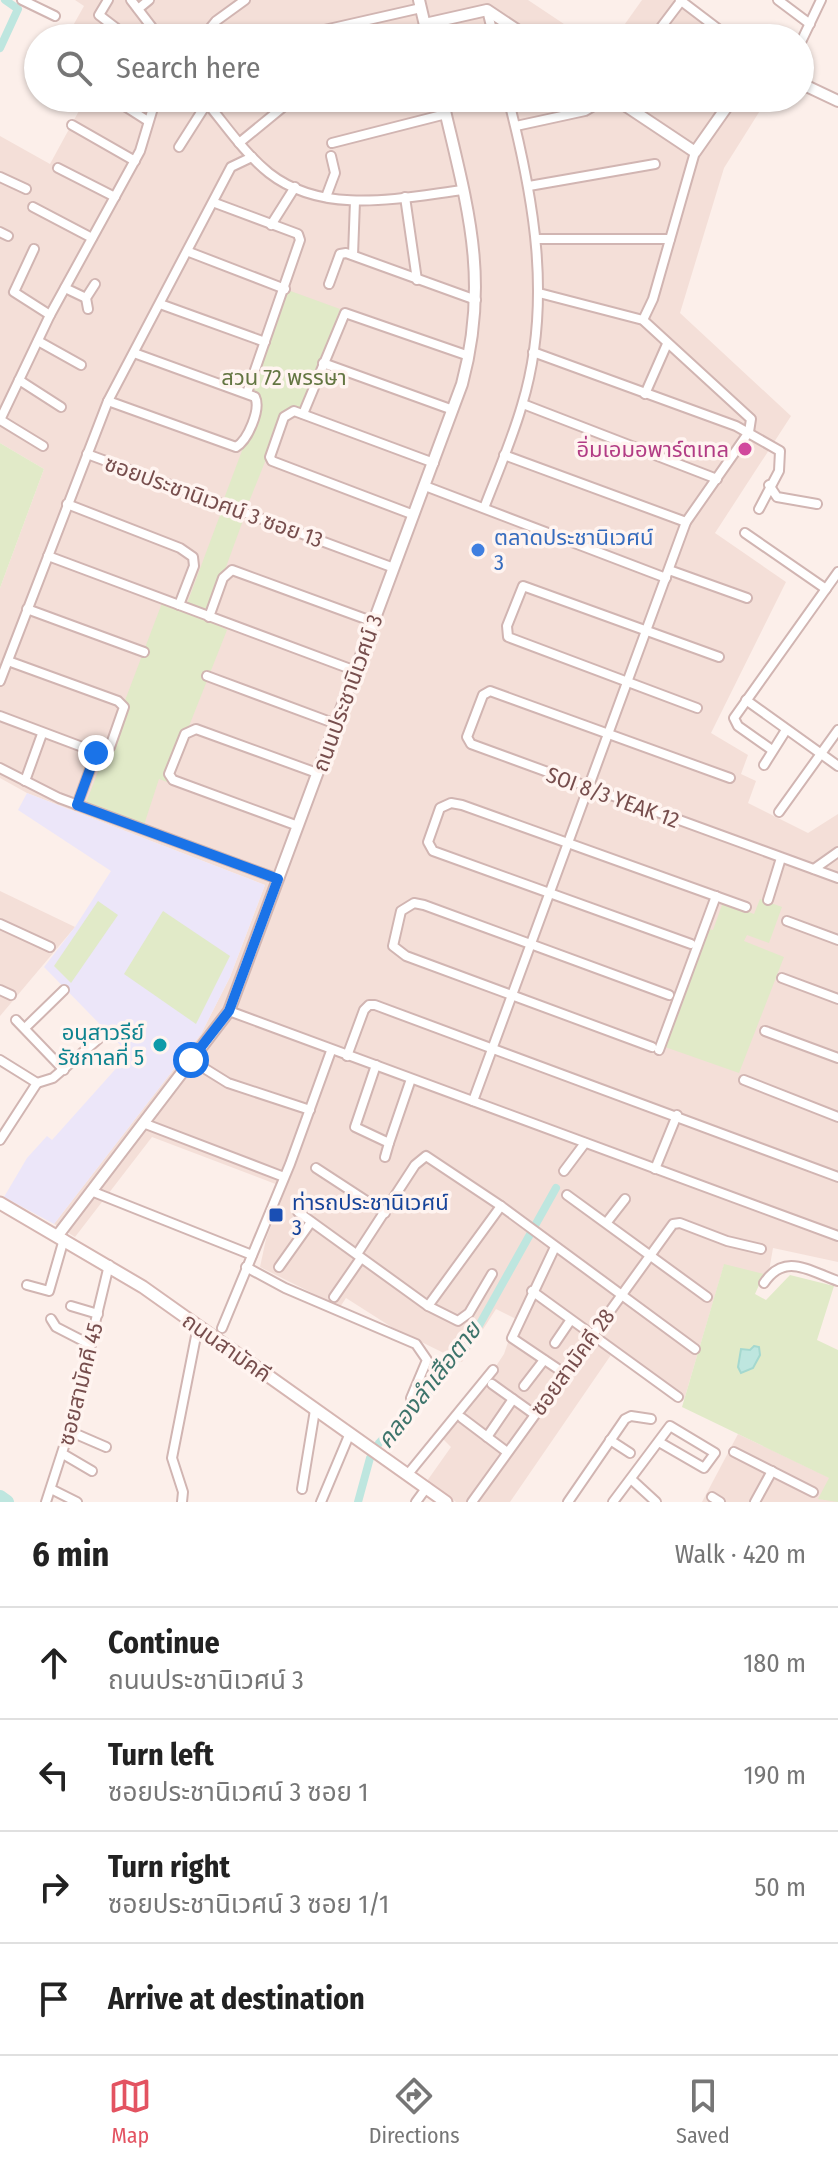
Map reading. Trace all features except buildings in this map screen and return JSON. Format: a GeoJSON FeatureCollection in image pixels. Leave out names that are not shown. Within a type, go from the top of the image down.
{"type":"FeatureCollection","features":[{"type":"Feature","properties":{"kind":"main road","name":"ถนนสามัคคี"},"geometry":{"type":"LineString","coordinates":[[0,1203],[109,1265],[446,1502]]}},
{"type":"Feature","properties":{"kind":"street"},"geometry":{"type":"LineString","coordinates":[[22,0],[55,16]]}},
{"type":"Feature","properties":{"kind":"street"},"geometry":{"type":"LineString","coordinates":[[108,0],[99,15],[111,24]]}},
{"type":"Feature","properties":{"kind":"street"},"geometry":{"type":"LineString","coordinates":[[131,0],[149,24]]}},
{"type":"Feature","properties":{"kind":"street"},"geometry":{"type":"LineString","coordinates":[[138,9],[149,0]]}},
{"type":"Feature","properties":{"kind":"street"},"geometry":{"type":"LineString","coordinates":[[214,24],[245,0]]}},
{"type":"Feature","properties":{"kind":"street"},"geometry":{"type":"LineString","coordinates":[[663,24],[680,0],[712,24]]}},
{"type":"Feature","properties":{"kind":"street"},"geometry":{"type":"LineString","coordinates":[[778,0],[810,24],[821,0]]}},
{"type":"Feature","properties":{"kind":"street"},"geometry":{"type":"LineString","coordinates":[[345,24],[420,4],[425,24],[487,10],[508,24]]}},
{"type":"Feature","properties":{"kind":"street"},"geometry":{"type":"LineString","coordinates":[[487,10],[490,24]]}},
{"type":"Feature","properties":{"kind":"street"},"geometry":{"type":"LineString","coordinates":[[814,89],[838,100]]}},
{"type":"Feature","properties":{"kind":"street"},"geometry":{"type":"LineString","coordinates":[[134,112],[148,121]]}},
{"type":"Feature","properties":{"kind":"street"},"geometry":{"type":"LineString","coordinates":[[43,446],[1,420],[50,315],[135,161],[151,112]]}},
{"type":"Feature","properties":{"kind":"street"},"geometry":{"type":"LineString","coordinates":[[179,147],[198,112]]}},
{"type":"Feature","properties":{"kind":"street"},"geometry":{"type":"LineString","coordinates":[[215,112],[239,143],[271,174],[295,187],[326,197],[355,201],[463,190]]}},
{"type":"Feature","properties":{"kind":"street"},"geometry":{"type":"LineString","coordinates":[[239,143],[277,112]]}},
{"type":"Feature","properties":{"kind":"street"},"geometry":{"type":"LineString","coordinates":[[484,508],[523,404],[533,352],[539,293],[537,239],[512,112]]}},
{"type":"Feature","properties":{"kind":"street"},"geometry":{"type":"LineString","coordinates":[[516,126],[580,112]]}},
{"type":"Feature","properties":{"kind":"street"},"geometry":{"type":"LineString","coordinates":[[635,112],[695,152]]}},
{"type":"Feature","properties":{"kind":"street"},"geometry":{"type":"LineString","coordinates":[[643,320],[653,299],[695,152],[722,112]]}},
{"type":"Feature","properties":{"kind":"street"},"geometry":{"type":"LineString","coordinates":[[332,143],[446,114]]}},
{"type":"Feature","properties":{"kind":"street","name":"ถนนประชานิเวศน์ 3"},"geometry":{"type":"LineString","coordinates":[[61,1237],[91,1191],[229,1011],[453,410],[469,356],[476,300],[476,253],[446,114]]}},
{"type":"Feature","properties":{"kind":"street"},"geometry":{"type":"LineString","coordinates":[[72,125],[135,161]]}},
{"type":"Feature","properties":{"kind":"street"},"geometry":{"type":"LineString","coordinates":[[326,197],[335,173],[331,156]]}},
{"type":"Feature","properties":{"kind":"street","name":"ซอยประชานิเวศน์ 3 ซอย 13"},"geometry":{"type":"LineString","coordinates":[[252,157],[231,167],[215,203],[108,401],[87,454],[394,568]]}},
{"type":"Feature","properties":{"kind":"street"},"geometry":{"type":"LineString","coordinates":[[529,186],[655,164]]}},
{"type":"Feature","properties":{"kind":"street"},"geometry":{"type":"LineString","coordinates":[[58,168],[115,197]]}},
{"type":"Feature","properties":{"kind":"street"},"geometry":{"type":"LineString","coordinates":[[0,177],[26,189]]}},
{"type":"Feature","properties":{"kind":"street"},"geometry":{"type":"LineString","coordinates":[[271,225],[295,187]]}},
{"type":"Feature","properties":{"kind":"street"},"geometry":{"type":"LineString","coordinates":[[405,197],[417,280]]}},
{"type":"Feature","properties":{"kind":"street"},"geometry":{"type":"LineString","coordinates":[[353,255],[355,201]]}},
{"type":"Feature","properties":{"kind":"street"},"geometry":{"type":"LineString","coordinates":[[215,203],[298,234],[300,240],[247,393]]}},
{"type":"Feature","properties":{"kind":"street"},"geometry":{"type":"LineString","coordinates":[[33,207],[92,238]]}},
{"type":"Feature","properties":{"kind":"street"},"geometry":{"type":"LineString","coordinates":[[537,239],[670,239]]}},
{"type":"Feature","properties":{"kind":"street"},"geometry":{"type":"LineString","coordinates":[[34,249],[14,292],[50,315]]}},
{"type":"Feature","properties":{"kind":"street"},"geometry":{"type":"LineString","coordinates":[[189,252],[285,289]]}},
{"type":"Feature","properties":{"kind":"street"},"geometry":{"type":"LineString","coordinates":[[329,284],[340,254],[353,255],[476,300]]}},
{"type":"Feature","properties":{"kind":"street"},"geometry":{"type":"LineString","coordinates":[[88,309],[86,298],[95,284]]}},
{"type":"Feature","properties":{"kind":"street"},"geometry":{"type":"LineString","coordinates":[[65,288],[86,298]]}},
{"type":"Feature","properties":{"kind":"street"},"geometry":{"type":"LineString","coordinates":[[473,1101],[686,522],[749,432],[748,415],[643,320],[539,293]]}},
{"type":"Feature","properties":{"kind":"street"},"geometry":{"type":"LineString","coordinates":[[160,304],[265,342]]}},
{"type":"Feature","properties":{"kind":"street"},"geometry":{"type":"LineString","coordinates":[[303,414],[340,318],[349,312],[469,356]]}},
{"type":"Feature","properties":{"kind":"street"},"geometry":{"type":"LineString","coordinates":[[38,341],[81,365]]}},
{"type":"Feature","properties":{"kind":"street"},"geometry":{"type":"LineString","coordinates":[[645,394],[667,344]]}},
{"type":"Feature","properties":{"kind":"street"},"geometry":{"type":"LineString","coordinates":[[533,352],[749,432],[782,455],[779,471],[759,509]]}},
{"type":"Feature","properties":{"kind":"street"},"geometry":{"type":"LineString","coordinates":[[108,401],[236,447],[244,440],[258,399],[134,353]]}},
{"type":"Feature","properties":{"kind":"street"},"geometry":{"type":"LineString","coordinates":[[323,363],[453,410]]}},
{"type":"Feature","properties":{"kind":"street"},"geometry":{"type":"LineString","coordinates":[[19,380],[61,407]]}},
{"type":"Feature","properties":{"kind":"street"},"geometry":{"type":"LineString","coordinates":[[523,404],[717,479]]}},
{"type":"Feature","properties":{"kind":"street"},"geometry":{"type":"LineString","coordinates":[[414,515],[274,462],[270,457],[277,437],[286,414],[294,411],[434,463]]}},
{"type":"Feature","properties":{"kind":"street"},"geometry":{"type":"LineString","coordinates":[[0,681],[87,454]]}},
{"type":"Feature","properties":{"kind":"street"},"geometry":{"type":"LineString","coordinates":[[504,455],[686,522]]}},
{"type":"Feature","properties":{"kind":"street"},"geometry":{"type":"LineString","coordinates":[[769,485],[778,498],[817,504]]}},
{"type":"Feature","properties":{"kind":"street"},"geometry":{"type":"LineString","coordinates":[[425,486],[668,574],[747,598]]}},
{"type":"Feature","properties":{"kind":"street"},"geometry":{"type":"LineString","coordinates":[[67,504],[180,548],[193,557],[194,566],[179,605]]}},
{"type":"Feature","properties":{"kind":"street"},"geometry":{"type":"LineString","coordinates":[[745,533],[826,589]]}},
{"type":"Feature","properties":{"kind":"street"},"geometry":{"type":"LineString","coordinates":[[48,556],[356,671]]}},
{"type":"Feature","properties":{"kind":"street"},"geometry":{"type":"LineString","coordinates":[[209,617],[223,578],[232,570],[374,622]]}},
{"type":"Feature","properties":{"kind":"street"},"geometry":{"type":"LineString","coordinates":[[772,750],[734,722],[746,700],[838,572]]}},
{"type":"Feature","properties":{"kind":"street"},"geometry":{"type":"LineString","coordinates":[[697,708],[508,637],[507,626],[523,586],[719,657]]}},
{"type":"Feature","properties":{"kind":"street"},"geometry":{"type":"LineString","coordinates":[[27,609],[144,652]]}},
{"type":"Feature","properties":{"kind":"street"},"geometry":{"type":"LineString","coordinates":[[0,716],[96,753],[108,751],[124,707],[118,701],[8,661]]}},
{"type":"Feature","properties":{"kind":"street"},"geometry":{"type":"LineString","coordinates":[[207,676],[336,724]]}},
{"type":"Feature","properties":{"kind":"street","name":"SOI 8/3 YEAK 12"},"geometry":{"type":"LineString","coordinates":[[609,734],[490,691],[483,695],[468,741],[590,789],[838,878]]}},
{"type":"Feature","properties":{"kind":"street"},"geometry":{"type":"LineString","coordinates":[[746,700],[838,766]]}},
{"type":"Feature","properties":{"kind":"street"},"geometry":{"type":"LineString","coordinates":[[298,826],[173,780],[169,770],[185,734],[196,729],[317,773]]}},
{"type":"Feature","properties":{"kind":"street"},"geometry":{"type":"LineString","coordinates":[[764,765],[786,730]]}},
{"type":"Feature","properties":{"kind":"street"},"geometry":{"type":"LineString","coordinates":[[779,812],[838,730]]}},
{"type":"Feature","properties":{"kind":"street"},"geometry":{"type":"LineString","coordinates":[[25,781],[42,734]]}},
{"type":"Feature","properties":{"kind":"street"},"geometry":{"type":"LineString","coordinates":[[609,734],[730,778]]}},
{"type":"Feature","properties":{"kind":"street"},"geometry":{"type":"LineString","coordinates":[[77,805],[96,753]]}},
{"type":"Feature","properties":{"kind":"street"},"geometry":{"type":"LineString","coordinates":[[0,768],[77,805],[278,879]]}},
{"type":"Feature","properties":{"kind":"street"},"geometry":{"type":"LineString","coordinates":[[691,944],[433,851],[428,842],[440,808],[451,803],[462,805],[746,907]]}},
{"type":"Feature","properties":{"kind":"street"},"geometry":{"type":"LineString","coordinates":[[814,869],[838,852]]}},
{"type":"Feature","properties":{"kind":"street"},"geometry":{"type":"LineString","coordinates":[[768,900],[781,858]]}},
{"type":"Feature","properties":{"kind":"street"},"geometry":{"type":"LineString","coordinates":[[669,995],[414,903],[401,911],[392,940],[397,950],[656,1049],[716,896]]}},
{"type":"Feature","properties":{"kind":"street"},"geometry":{"type":"LineString","coordinates":[[787,921],[838,940]]}},
{"type":"Feature","properties":{"kind":"street"},"geometry":{"type":"LineString","coordinates":[[0,924],[50,947]]}},
{"type":"Feature","properties":{"kind":"street"},"geometry":{"type":"LineString","coordinates":[[782,978],[838,999]]}},
{"type":"Feature","properties":{"kind":"street"},"geometry":{"type":"LineString","coordinates":[[0,990],[11,995]]}},
{"type":"Feature","properties":{"kind":"street"},"geometry":{"type":"LineString","coordinates":[[25,1028],[64,990]]}},
{"type":"Feature","properties":{"kind":"street"},"geometry":{"type":"LineString","coordinates":[[347,1056],[369,1005],[677,1115],[838,1177]]}},
{"type":"Feature","properties":{"kind":"street"},"geometry":{"type":"LineString","coordinates":[[229,1011],[838,1236]]}},
{"type":"Feature","properties":{"kind":"street"},"geometry":{"type":"LineString","coordinates":[[16,1020],[64,1070]]}},
{"type":"Feature","properties":{"kind":"street"},"geometry":{"type":"LineString","coordinates":[[765,1031],[838,1058]]}},
{"type":"Feature","properties":{"kind":"street"},"geometry":{"type":"LineString","coordinates":[[0,1140],[37,1083],[53,1078],[64,1070],[103,1035]]}},
{"type":"Feature","properties":{"kind":"street"},"geometry":{"type":"LineString","coordinates":[[222,1328],[284,1177],[331,1051]]}},
{"type":"Feature","properties":{"kind":"street"},"geometry":{"type":"LineString","coordinates":[[0,1060],[37,1083]]}},
{"type":"Feature","properties":{"kind":"street"},"geometry":{"type":"LineString","coordinates":[[191,1060],[228,1083],[310,1110]]}},
{"type":"Feature","properties":{"kind":"street"},"geometry":{"type":"LineString","coordinates":[[376,1065],[355,1127],[389,1143]]}},
{"type":"Feature","properties":{"kind":"street"},"geometry":{"type":"LineString","coordinates":[[385,1157],[411,1079]]}},
{"type":"Feature","properties":{"kind":"street"},"geometry":{"type":"LineString","coordinates":[[744,1080],[838,1117]]}},
{"type":"Feature","properties":{"kind":"street"},"geometry":{"type":"LineString","coordinates":[[655,1169],[677,1115]]}},
{"type":"Feature","properties":{"kind":"street"},"geometry":{"type":"LineString","coordinates":[[143,1123],[284,1177]]}},
{"type":"Feature","properties":{"kind":"street"},"geometry":{"type":"LineString","coordinates":[[564,1171],[585,1143]]}},
{"type":"Feature","properties":{"kind":"street"},"geometry":{"type":"LineString","coordinates":[[334,1297],[415,1165],[426,1156],[501,1206],[695,1349]]}},
{"type":"Feature","properties":{"kind":"street"},"geometry":{"type":"LineString","coordinates":[[316,1168],[385,1213]]}},
{"type":"Feature","properties":{"kind":"street"},"geometry":{"type":"LineString","coordinates":[[91,1191],[252,1255]]}},
{"type":"Feature","properties":{"kind":"street"},"geometry":{"type":"LineString","coordinates":[[567,1195],[707,1297]]}},
{"type":"Feature","properties":{"kind":"street"},"geometry":{"type":"LineString","coordinates":[[607,1222],[625,1199]]}},
{"type":"Feature","properties":{"kind":"street"},"geometry":{"type":"LineString","coordinates":[[428,1306],[501,1206]]}},
{"type":"Feature","properties":{"kind":"street"},"geometry":{"type":"LineString","coordinates":[[298,1212],[428,1306],[458,1321],[465,1318],[492,1274]]}},
{"type":"Feature","properties":{"kind":"street"},"geometry":{"type":"LineString","coordinates":[[279,1267],[311,1222]]}},
{"type":"Feature","properties":{"kind":"street","name":"ซอยสามัคคี 28"},"geometry":{"type":"LineString","coordinates":[[472,1502],[673,1224],[679,1222],[730,1242],[761,1249]]}},
{"type":"Feature","properties":{"kind":"street"},"geometry":{"type":"LineString","coordinates":[[27,1285],[45,1292],[52,1288],[61,1237]]}},
{"type":"Feature","properties":{"kind":"street"},"geometry":{"type":"LineString","coordinates":[[555,1247],[512,1338],[564,1373]]}},
{"type":"Feature","properties":{"kind":"street","name":"ซอยสามัคคี 45"},"geometry":{"type":"LineString","coordinates":[[46,1502],[63,1454],[109,1265]]}},
{"type":"Feature","properties":{"kind":"street"},"geometry":{"type":"LineString","coordinates":[[764,1283],[777,1267],[789,1265],[838,1281]]}},
{"type":"Feature","properties":{"kind":"street"},"geometry":{"type":"LineString","coordinates":[[246,1267],[285,1288],[416,1344],[427,1360],[411,1398]]}},
{"type":"Feature","properties":{"kind":"street"},"geometry":{"type":"LineString","coordinates":[[532,1291],[678,1397]]}},
{"type":"Feature","properties":{"kind":"street"},"geometry":{"type":"LineString","coordinates":[[71,1306],[98,1314]]}},
{"type":"Feature","properties":{"kind":"street"},"geometry":{"type":"LineString","coordinates":[[51,1319],[56,1327],[91,1345]]}},
{"type":"Feature","properties":{"kind":"street"},"geometry":{"type":"LineString","coordinates":[[555,1343],[570,1321]]}},
{"type":"Feature","properties":{"kind":"street"},"geometry":{"type":"LineString","coordinates":[[182,1502],[183,1492],[172,1458],[198,1326]]}},
{"type":"Feature","properties":{"kind":"street"},"geometry":{"type":"LineString","coordinates":[[524,1386],[544,1360]]}},
{"type":"Feature","properties":{"kind":"street"},"geometry":{"type":"LineString","coordinates":[[408,1474],[493,1370]]}},
{"type":"Feature","properties":{"kind":"street"},"geometry":{"type":"LineString","coordinates":[[492,1384],[534,1414]]}},
{"type":"Feature","properties":{"kind":"street"},"geometry":{"type":"LineString","coordinates":[[487,1437],[513,1399]]}},
{"type":"Feature","properties":{"kind":"street"},"geometry":{"type":"LineString","coordinates":[[302,1489],[315,1410]]}},
{"type":"Feature","properties":{"kind":"street"},"geometry":{"type":"LineString","coordinates":[[568,1502],[627,1417],[651,1419]]}},
{"type":"Feature","properties":{"kind":"street"},"geometry":{"type":"LineString","coordinates":[[462,1418],[507,1452]]}},
{"type":"Feature","properties":{"kind":"street"},"geometry":{"type":"LineString","coordinates":[[613,1502],[659,1442],[673,1425],[715,1453],[704,1468],[659,1442]]}},
{"type":"Feature","properties":{"kind":"street"},"geometry":{"type":"LineString","coordinates":[[69,1431],[106,1447]]}},
{"type":"Feature","properties":{"kind":"street"},"geometry":{"type":"LineString","coordinates":[[321,1502],[350,1433]]}},
{"type":"Feature","properties":{"kind":"street"},"geometry":{"type":"LineString","coordinates":[[610,1440],[630,1453]]}},
{"type":"Feature","properties":{"kind":"street"},"geometry":{"type":"LineString","coordinates":[[734,1452],[813,1492]]}},
{"type":"Feature","properties":{"kind":"street"},"geometry":{"type":"LineString","coordinates":[[63,1454],[92,1471]]}},
{"type":"Feature","properties":{"kind":"street"},"geometry":{"type":"LineString","coordinates":[[755,1502],[772,1471]]}},
{"type":"Feature","properties":{"kind":"street"},"geometry":{"type":"LineString","coordinates":[[631,1479],[656,1502]]}},
{"type":"Feature","properties":{"kind":"street"},"geometry":{"type":"LineString","coordinates":[[416,1502],[427,1487]]}},
{"type":"Feature","properties":{"kind":"street"},"geometry":{"type":"LineString","coordinates":[[51,1489],[77,1502]]}},
{"type":"Feature","properties":{"kind":"shaded area"},"geometry":{"type":"Polygon","coordinates":[[[75,0],[528,0],[564,24],[74,24],[84,6],[75,0]]]}},
{"type":"Feature","properties":{"kind":"shaded area"},"geometry":{"type":"Polygon","coordinates":[[[642,0],[675,0],[706,24],[625,24],[642,0]]]}},
{"type":"Feature","properties":{"kind":"shaded area"},"geometry":{"type":"Polygon","coordinates":[[[78,112],[759,112],[724,168],[680,313],[791,416],[715,533],[786,582],[711,733],[748,755],[741,774],[756,781],[748,803],[808,833],[838,814],[838,1262],[773,1248],[768,1277],[724,1265],[684,1400],[613,1352],[510,1502],[456,1502],[427,1481],[451,1447],[439,1435],[480,1390],[504,1354],[516,1319],[496,1309],[462,1362],[393,1328],[346,1298],[340,1307],[260,1267],[266,1239],[286,1188],[152,1137],[75,1237],[54,1224],[201,1034],[230,977],[265,885],[27,793],[0,778],[0,588],[44,469],[0,443],[0,136],[50,164],[78,112]]]}},
{"type":"Feature","properties":{"kind":"shaded area"},"geometry":{"type":"Polygon","coordinates":[[[27,793],[265,885],[230,977],[201,1034],[54,1224],[4,1197],[27,1158],[47,1136],[52,1140],[129,1054],[44,967],[75,927],[111,871],[18,810],[27,793]]]}},
{"type":"Feature","properties":{"kind":"shaded area"},"geometry":{"type":"Polygon","coordinates":[[[0,891],[75,927],[0,1016],[0,891]]]}},
{"type":"Feature","properties":{"kind":"shaded area"},"geometry":{"type":"Polygon","coordinates":[[[738,1434],[830,1478],[838,1502],[702,1502],[738,1434]]]}},
{"type":"Feature","properties":{"kind":"green space","name":"สวน 72 พรรษา"},"geometry":{"type":"Polygon","coordinates":[[[285,289],[340,309],[301,414],[286,409],[245,512],[222,504],[261,400],[245,394],[285,289]]]}},
{"type":"Feature","properties":{"kind":"green space"},"geometry":{"type":"Polygon","coordinates":[[[0,443],[44,469],[0,588],[0,443]]]}},
{"type":"Feature","properties":{"kind":"green space"},"geometry":{"type":"Polygon","coordinates":[[[223,507],[245,515],[207,619],[227,630],[167,782],[159,779],[144,825],[86,803],[162,603],[185,609],[223,507]]]}},
{"type":"Feature","properties":{"kind":"green space"},"geometry":{"type":"Polygon","coordinates":[[[760,899],[782,907],[769,943],[747,935],[744,941],[784,957],[739,1073],[665,1047],[709,929],[713,930],[723,902],[754,914],[760,899]]]}},
{"type":"Feature","properties":{"kind":"green space"},"geometry":{"type":"Polygon","coordinates":[[[98,901],[118,915],[71,983],[54,966],[98,901]]]}},
{"type":"Feature","properties":{"kind":"green space"},"geometry":{"type":"Polygon","coordinates":[[[163,911],[230,956],[196,1024],[124,974],[163,911]]]}},
{"type":"Feature","properties":{"kind":"green space"},"geometry":{"type":"Polygon","coordinates":[[[724,1264],[764,1274],[755,1294],[766,1300],[790,1275],[834,1286],[817,1340],[838,1350],[838,1502],[818,1499],[829,1478],[682,1407],[724,1264]]]}},
{"type":"Feature","properties":{"kind":"water"},"geometry":{"type":"Polygon","coordinates":[[[754,1346],[759,1347],[760,1355],[753,1368],[741,1373],[738,1367],[741,1349],[750,1350],[754,1346]]]}},
{"type":"Feature","properties":{"kind":"waterway"},"geometry":{"type":"LineString","coordinates":[[0,48],[18,9],[5,0]]}},
{"type":"Feature","properties":{"kind":"waterway","name":"คลองลำเสือตาย"},"geometry":{"type":"LineString","coordinates":[[358,1502],[370,1458],[379,1443],[436,1385],[472,1338],[556,1188]]}},
{"type":"Feature","properties":{"kind":"waterway"},"geometry":{"type":"LineString","coordinates":[[0,1497],[7,1502]]}},
{"type":"Feature","properties":{"kind":"place","name":"อิ่มเอมอพาร์ตเทล"},"geometry":{"type":"Point","coordinates":[745,449]}},
{"type":"Feature","properties":{"kind":"place","name":"ตลาดประชานิเวศน์ 3"},"geometry":{"type":"Point","coordinates":[478,550]}},
{"type":"Feature","properties":{"kind":"place","name":"อนุสาวรีย์ รัชกาลที่ 5"},"geometry":{"type":"Point","coordinates":[160,1045]}},
{"type":"Feature","properties":{"kind":"place","name":"ท่ารถประชานิเวศน์ 3"},"geometry":{"type":"Point","coordinates":[276,1215]}},
{"type":"Feature","properties":{"kind":"route"},"geometry":{"type":"LineString","coordinates":[[96,753],[77,805],[278,879],[229,1011],[191,1060]]}}]}
